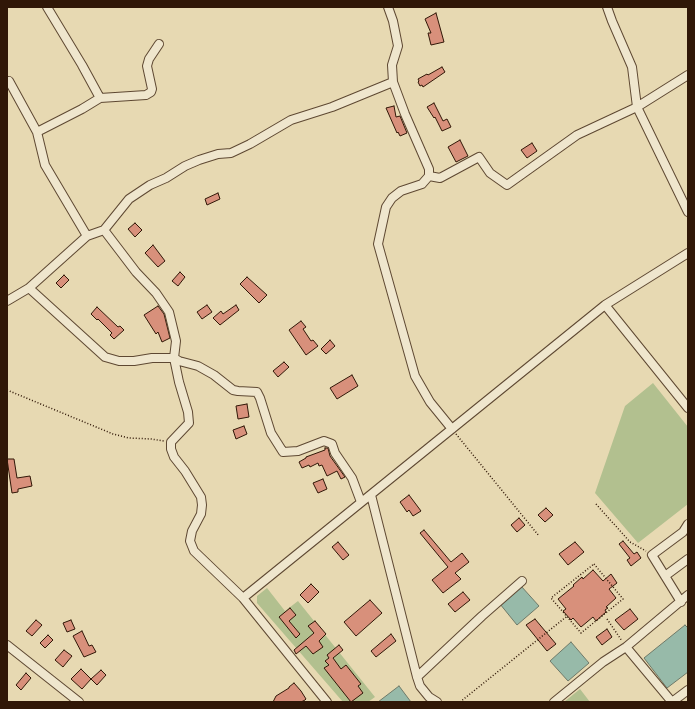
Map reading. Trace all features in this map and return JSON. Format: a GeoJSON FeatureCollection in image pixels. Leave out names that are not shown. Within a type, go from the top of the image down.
{"type":"FeatureCollection","features":[{"type":"Feature","properties":{"kind":"street"},"geometry":{"type":"LineString","coordinates":[[47,7],[100,98]]}},
{"type":"Feature","properties":{"kind":"street"},"geometry":{"type":"LineString","coordinates":[[388,7],[393,21],[398,46],[392,65],[393,82],[429,169],[429,176],[422,184],[401,191],[392,198],[386,207],[378,244],[415,376],[430,402],[452,429]]}},
{"type":"Feature","properties":{"kind":"street"},"geometry":{"type":"LineString","coordinates":[[607,7],[632,67],[637,107],[688,212]]}},
{"type":"Feature","properties":{"kind":"street"},"geometry":{"type":"LineString","coordinates":[[37,132],[100,98],[146,95],[151,92],[152,89],[147,66],[149,59],[159,44]]}},
{"type":"Feature","properties":{"kind":"street"},"geometry":{"type":"LineString","coordinates":[[429,176],[440,178],[479,157],[490,173],[507,185],[577,135],[637,107],[688,75]]}},
{"type":"Feature","properties":{"kind":"street"},"geometry":{"type":"LineString","coordinates":[[9,81],[37,132],[46,165],[87,236]]}},
{"type":"Feature","properties":{"kind":"street"},"geometry":{"type":"LineString","coordinates":[[7,301],[29,288],[87,236],[104,230],[129,199],[185,166],[218,154],[231,153],[250,144],[291,120],[338,105],[393,82]]}},
{"type":"Feature","properties":{"kind":"street"},"geometry":{"type":"LineString","coordinates":[[104,230],[136,272],[156,293],[169,312],[176,341],[174,358],[188,412],[189,422],[171,442],[171,450],[200,497],[202,505],[201,514],[192,531],[190,541],[194,551],[242,598],[327,702]]}},
{"type":"Feature","properties":{"kind":"street"},"geometry":{"type":"LineString","coordinates":[[242,598],[605,306],[688,253]]}},
{"type":"Feature","properties":{"kind":"street"},"geometry":{"type":"LineString","coordinates":[[29,288],[105,357],[119,361],[174,358],[179,361],[198,366],[214,375],[233,390],[257,392],[271,433],[283,452],[298,451],[324,441],[332,444],[352,478],[361,502]]}},
{"type":"Feature","properties":{"kind":"street"},"geometry":{"type":"LineString","coordinates":[[605,306],[688,408]]}},
{"type":"Feature","properties":{"kind":"street"},"geometry":{"type":"LineString","coordinates":[[371,495],[417,677],[420,686],[429,697],[437,702]]}},
{"type":"Feature","properties":{"kind":"street"},"geometry":{"type":"LineString","coordinates":[[680,602],[652,555],[683,532],[688,524]]}},
{"type":"Feature","properties":{"kind":"street"},"geometry":{"type":"LineString","coordinates":[[665,576],[688,559]]}},
{"type":"Feature","properties":{"kind":"street"},"geometry":{"type":"LineString","coordinates":[[417,677],[522,581]]}},
{"type":"Feature","properties":{"kind":"street"},"geometry":{"type":"LineString","coordinates":[[554,702],[603,662],[626,647],[688,595]]}},
{"type":"Feature","properties":{"kind":"street"},"geometry":{"type":"LineString","coordinates":[[7,645],[79,702]]}},
{"type":"Feature","properties":{"kind":"street"},"geometry":{"type":"LineString","coordinates":[[626,647],[672,702],[688,690]]}},
{"type":"Feature","properties":{"kind":"path"},"geometry":{"type":"LineString","coordinates":[[7,390],[113,434],[129,438],[171,442]]}},
{"type":"Feature","properties":{"kind":"path"},"geometry":{"type":"LineString","coordinates":[[452,429],[539,536]]}},
{"type":"Feature","properties":{"kind":"path"},"geometry":{"type":"LineString","coordinates":[[596,504],[630,542],[652,555]]}},
{"type":"Feature","properties":{"kind":"path"},"geometry":{"type":"LineString","coordinates":[[594,564],[622,599],[580,633],[567,616],[551,598],[594,564]]}},
{"type":"Feature","properties":{"kind":"path"},"geometry":{"type":"LineString","coordinates":[[460,702],[567,616]]}},
{"type":"Feature","properties":{"kind":"path"},"geometry":{"type":"LineString","coordinates":[[608,619],[626,647]]}},
{"type":"Feature","properties":{"kind":"green space"},"geometry":{"type":"Polygon","coordinates":[[[653,383],[688,427],[688,504],[638,543],[595,493],[625,406],[653,383]]]}},
{"type":"Feature","properties":{"kind":"green space"},"geometry":{"type":"Polygon","coordinates":[[[267,588],[285,611],[298,601],[375,697],[368,702],[343,702],[257,603],[257,596],[267,588]]]}},
{"type":"Feature","properties":{"kind":"green space"},"geometry":{"type":"Polygon","coordinates":[[[580,689],[590,702],[564,702],[580,689]]]}},
{"type":"Feature","properties":{"kind":"shaded area"},"geometry":{"type":"Polygon","coordinates":[[[521,586],[539,606],[517,625],[500,604],[521,586]]]}},
{"type":"Feature","properties":{"kind":"shaded area"},"geometry":{"type":"Polygon","coordinates":[[[685,625],[688,628],[688,672],[667,688],[644,658],[685,625]]]}},
{"type":"Feature","properties":{"kind":"shaded area"},"geometry":{"type":"Polygon","coordinates":[[[571,642],[589,663],[568,681],[550,661],[571,642]]]}},
{"type":"Feature","properties":{"kind":"shaded area"},"geometry":{"type":"Polygon","coordinates":[[[399,686],[411,702],[378,702],[399,686]]]}},
{"type":"Feature","properties":{"kind":"building"},"geometry":{"type":"Polygon","coordinates":[[[436,13],[444,42],[431,45],[428,33],[431,33],[425,19],[436,13]]]}},
{"type":"Feature","properties":{"kind":"building"},"geometry":{"type":"Polygon","coordinates":[[[442,67],[445,72],[423,87],[422,85],[420,86],[418,79],[442,67]]]}},
{"type":"Feature","properties":{"kind":"building"},"geometry":{"type":"Polygon","coordinates":[[[434,103],[443,121],[447,119],[451,127],[442,131],[435,117],[434,118],[427,107],[434,103]]]}},
{"type":"Feature","properties":{"kind":"building"},"geometry":{"type":"Polygon","coordinates":[[[394,106],[396,117],[400,116],[407,133],[400,136],[398,132],[397,133],[386,108],[394,106]]]}},
{"type":"Feature","properties":{"kind":"building"},"geometry":{"type":"Polygon","coordinates":[[[460,140],[468,156],[456,162],[448,147],[460,140]]]}},
{"type":"Feature","properties":{"kind":"building"},"geometry":{"type":"Polygon","coordinates":[[[532,143],[537,151],[527,158],[521,150],[532,143]]]}},
{"type":"Feature","properties":{"kind":"building"},"geometry":{"type":"Polygon","coordinates":[[[218,193],[220,199],[207,205],[205,199],[218,193]]]}},
{"type":"Feature","properties":{"kind":"building"},"geometry":{"type":"Polygon","coordinates":[[[135,223],[142,230],[135,237],[128,229],[135,223]]]}},
{"type":"Feature","properties":{"kind":"building"},"geometry":{"type":"Polygon","coordinates":[[[153,245],[165,261],[158,267],[145,253],[153,245]]]}},
{"type":"Feature","properties":{"kind":"building"},"geometry":{"type":"Polygon","coordinates":[[[180,272],[185,277],[178,286],[172,281],[180,272]]]}},
{"type":"Feature","properties":{"kind":"building"},"geometry":{"type":"Polygon","coordinates":[[[64,275],[69,280],[61,288],[56,283],[64,275]]]}},
{"type":"Feature","properties":{"kind":"building"},"geometry":{"type":"Polygon","coordinates":[[[247,277],[267,295],[259,303],[240,284],[247,277]]]}},
{"type":"Feature","properties":{"kind":"building"},"geometry":{"type":"Polygon","coordinates":[[[207,305],[212,312],[202,319],[197,312],[207,305]]]}},
{"type":"Feature","properties":{"kind":"building"},"geometry":{"type":"Polygon","coordinates":[[[236,305],[239,310],[220,325],[213,318],[221,311],[223,314],[236,305]]]}},
{"type":"Feature","properties":{"kind":"building"},"geometry":{"type":"Polygon","coordinates":[[[158,306],[164,314],[170,338],[162,342],[158,332],[156,334],[144,315],[158,306]]]}},
{"type":"Feature","properties":{"kind":"building"},"geometry":{"type":"Polygon","coordinates":[[[97,307],[118,327],[120,326],[124,330],[114,339],[110,335],[112,333],[91,314],[97,307]]]}},
{"type":"Feature","properties":{"kind":"building"},"geometry":{"type":"Polygon","coordinates":[[[301,321],[306,327],[303,329],[311,341],[313,340],[318,346],[306,355],[289,330],[301,321]]]}},
{"type":"Feature","properties":{"kind":"building"},"geometry":{"type":"Polygon","coordinates":[[[330,340],[335,346],[326,354],[321,349],[330,340]]]}},
{"type":"Feature","properties":{"kind":"building"},"geometry":{"type":"Polygon","coordinates":[[[284,362],[289,367],[278,377],[273,371],[284,362]]]}},
{"type":"Feature","properties":{"kind":"building"},"geometry":{"type":"Polygon","coordinates":[[[352,375],[358,386],[337,399],[330,388],[352,375]]]}},
{"type":"Feature","properties":{"kind":"building"},"geometry":{"type":"Polygon","coordinates":[[[247,404],[249,417],[238,419],[236,406],[247,404]]]}},
{"type":"Feature","properties":{"kind":"building"},"geometry":{"type":"Polygon","coordinates":[[[244,426],[247,434],[236,439],[233,430],[244,426]]]}},
{"type":"Feature","properties":{"kind":"building"},"geometry":{"type":"Polygon","coordinates":[[[325,448],[328,448],[330,456],[345,477],[341,479],[337,471],[327,476],[322,465],[319,466],[318,463],[310,467],[309,465],[302,468],[299,462],[306,457],[325,450],[325,448]]]}},
{"type":"Feature","properties":{"kind":"building"},"geometry":{"type":"Polygon","coordinates":[[[7,459],[14,459],[17,478],[30,476],[32,486],[18,489],[18,492],[12,493],[7,459]]]}},
{"type":"Feature","properties":{"kind":"building"},"geometry":{"type":"Polygon","coordinates":[[[323,479],[327,489],[318,493],[313,483],[323,479]]]}},
{"type":"Feature","properties":{"kind":"building"},"geometry":{"type":"Polygon","coordinates":[[[409,495],[421,511],[413,516],[409,510],[407,512],[400,502],[409,495]]]}},
{"type":"Feature","properties":{"kind":"building"},"geometry":{"type":"Polygon","coordinates":[[[546,508],[553,515],[545,522],[538,515],[546,508]]]}},
{"type":"Feature","properties":{"kind":"building"},"geometry":{"type":"Polygon","coordinates":[[[519,518],[525,525],[517,532],[511,525],[519,518]]]}},
{"type":"Feature","properties":{"kind":"building"},"geometry":{"type":"Polygon","coordinates":[[[424,530],[451,562],[462,553],[469,562],[455,573],[461,579],[443,593],[432,580],[448,567],[420,533],[424,530]]]}},
{"type":"Feature","properties":{"kind":"building"},"geometry":{"type":"Polygon","coordinates":[[[623,541],[634,554],[637,552],[641,558],[631,566],[627,560],[630,558],[619,544],[623,541]]]}},
{"type":"Feature","properties":{"kind":"building"},"geometry":{"type":"Polygon","coordinates":[[[338,542],[349,555],[343,560],[332,547],[338,542]]]}},
{"type":"Feature","properties":{"kind":"building"},"geometry":{"type":"Polygon","coordinates":[[[575,542],[584,552],[568,565],[559,554],[575,542]]]}},
{"type":"Feature","properties":{"kind":"building"},"geometry":{"type":"Polygon","coordinates":[[[593,570],[603,581],[611,574],[617,583],[609,589],[616,598],[606,607],[608,608],[605,610],[606,612],[596,621],[593,617],[581,627],[573,618],[571,620],[563,611],[566,609],[558,599],[574,586],[573,585],[582,577],[583,579],[593,570]]]}},
{"type":"Feature","properties":{"kind":"building"},"geometry":{"type":"Polygon","coordinates":[[[311,584],[319,592],[308,603],[300,595],[311,584]]]}},
{"type":"Feature","properties":{"kind":"building"},"geometry":{"type":"Polygon","coordinates":[[[463,592],[470,600],[455,612],[448,604],[463,592]]]}},
{"type":"Feature","properties":{"kind":"building"},"geometry":{"type":"Polygon","coordinates":[[[370,600],[382,613],[356,636],[344,622],[370,600]]]}},
{"type":"Feature","properties":{"kind":"building"},"geometry":{"type":"Polygon","coordinates":[[[290,608],[296,615],[289,621],[300,634],[296,638],[279,617],[290,608]]]}},
{"type":"Feature","properties":{"kind":"building"},"geometry":{"type":"Polygon","coordinates":[[[630,609],[638,619],[624,630],[615,620],[630,609]]]}},
{"type":"Feature","properties":{"kind":"building"},"geometry":{"type":"Polygon","coordinates":[[[535,619],[556,644],[547,651],[526,625],[535,619]]]}},
{"type":"Feature","properties":{"kind":"building"},"geometry":{"type":"Polygon","coordinates":[[[36,620],[42,625],[32,636],[26,631],[36,620]]]}},
{"type":"Feature","properties":{"kind":"building"},"geometry":{"type":"Polygon","coordinates":[[[71,620],[75,629],[67,632],[63,623],[71,620]]]}},
{"type":"Feature","properties":{"kind":"building"},"geometry":{"type":"Polygon","coordinates":[[[315,621],[326,634],[319,641],[323,647],[313,654],[306,646],[296,654],[294,650],[314,633],[308,626],[315,621]]]}},
{"type":"Feature","properties":{"kind":"building"},"geometry":{"type":"Polygon","coordinates":[[[607,629],[612,637],[602,645],[596,637],[607,629]]]}},
{"type":"Feature","properties":{"kind":"building"},"geometry":{"type":"Polygon","coordinates":[[[82,631],[89,646],[92,645],[96,652],[84,657],[73,636],[82,631]]]}},
{"type":"Feature","properties":{"kind":"building"},"geometry":{"type":"Polygon","coordinates":[[[391,634],[396,641],[376,657],[371,651],[391,634]]]}},
{"type":"Feature","properties":{"kind":"building"},"geometry":{"type":"Polygon","coordinates":[[[48,635],[53,640],[45,648],[40,643],[48,635]]]}},
{"type":"Feature","properties":{"kind":"building"},"geometry":{"type":"Polygon","coordinates":[[[339,645],[343,650],[333,658],[341,669],[346,665],[361,684],[358,686],[363,693],[351,702],[324,668],[329,665],[325,661],[329,658],[327,655],[339,645]]]}},
{"type":"Feature","properties":{"kind":"building"},"geometry":{"type":"Polygon","coordinates":[[[64,650],[72,656],[63,667],[55,660],[64,650]]]}},
{"type":"Feature","properties":{"kind":"building"},"geometry":{"type":"Polygon","coordinates":[[[81,669],[91,679],[82,689],[71,679],[81,669]]]}},
{"type":"Feature","properties":{"kind":"building"},"geometry":{"type":"Polygon","coordinates":[[[101,670],[106,675],[97,685],[91,679],[101,670]]]}},
{"type":"Feature","properties":{"kind":"building"},"geometry":{"type":"Polygon","coordinates":[[[26,673],[31,678],[21,690],[16,685],[26,673]]]}},
{"type":"Feature","properties":{"kind":"building"},"geometry":{"type":"Polygon","coordinates":[[[294,683],[301,691],[306,699],[305,700],[301,702],[273,702],[276,696],[294,683]]]}}]}
